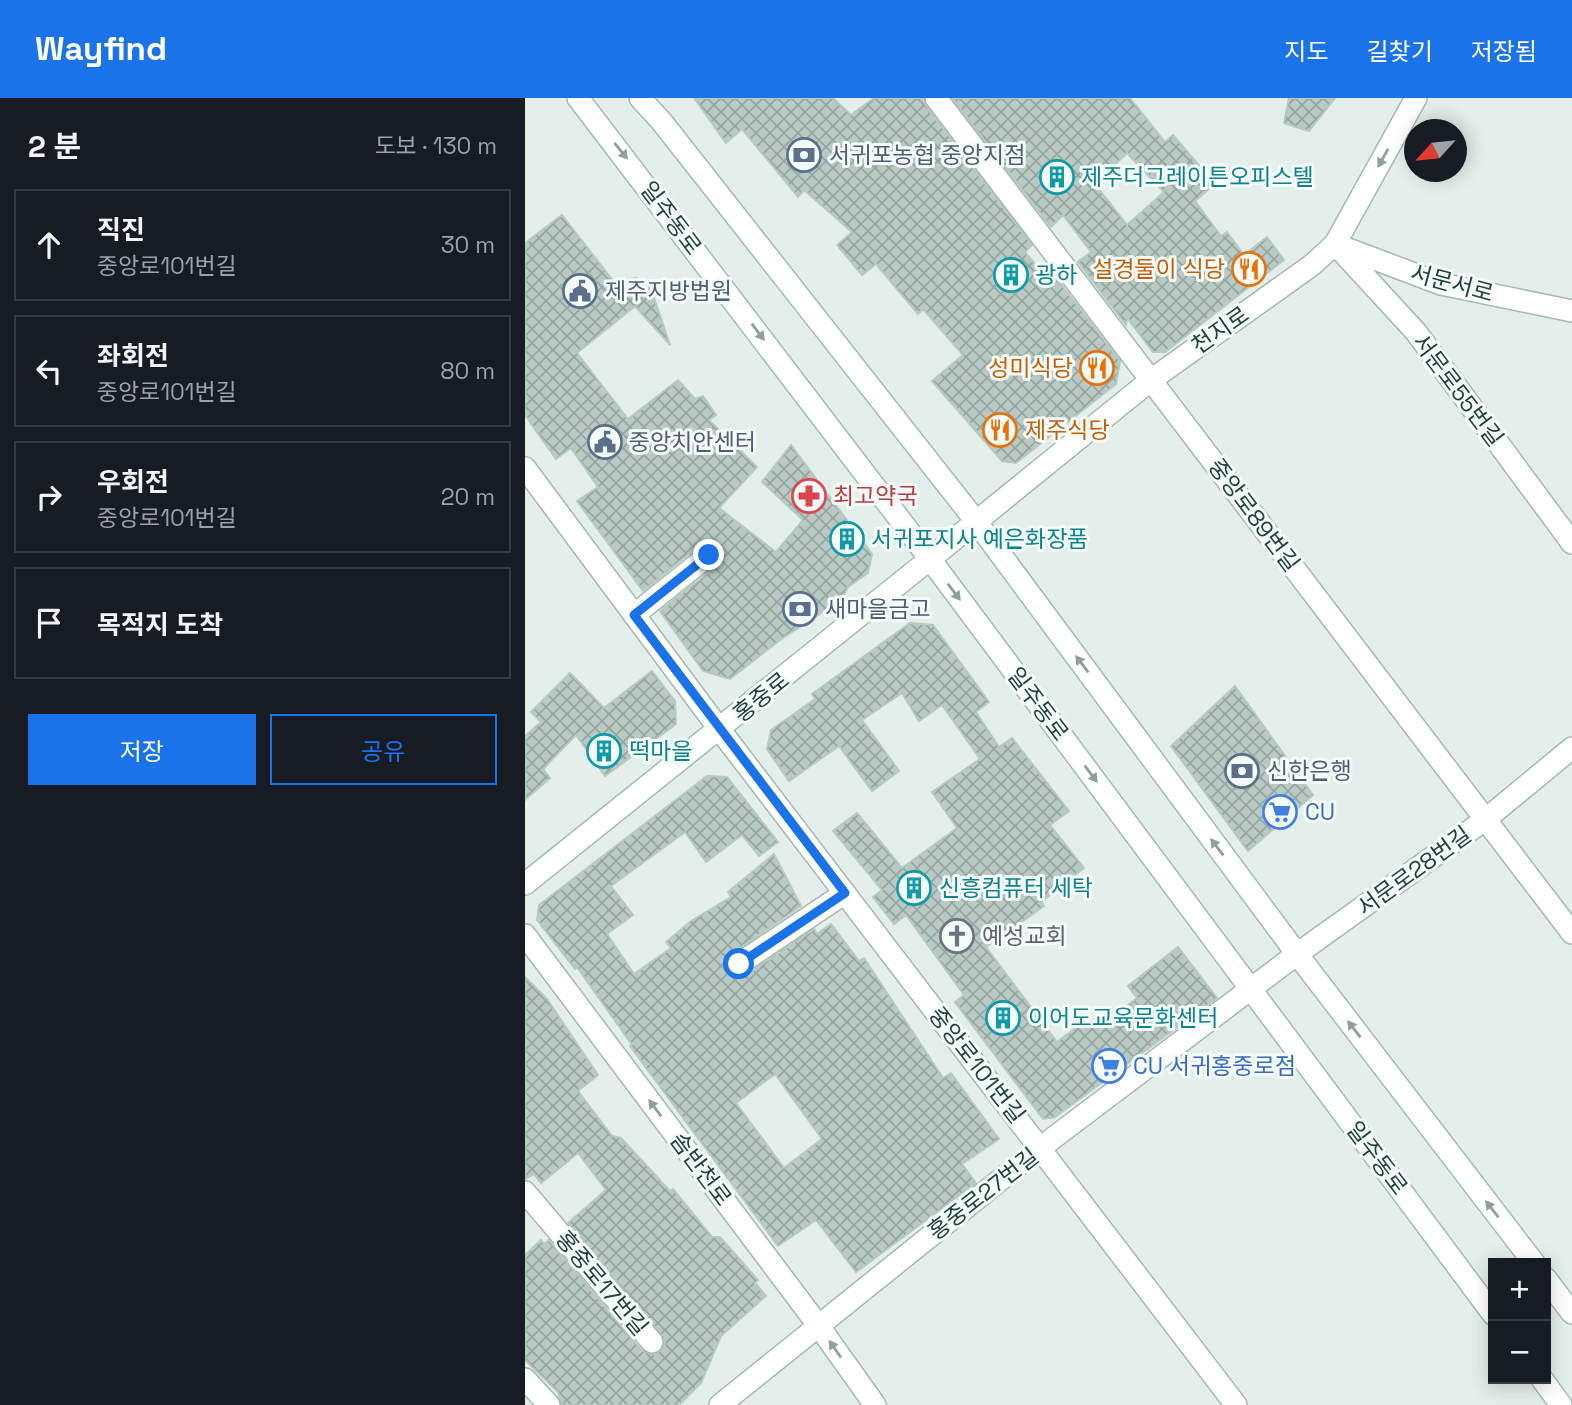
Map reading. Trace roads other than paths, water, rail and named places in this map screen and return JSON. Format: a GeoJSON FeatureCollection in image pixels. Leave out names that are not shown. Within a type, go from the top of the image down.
{"type":"FeatureCollection","features":[{"type":"Feature","properties":{"kind":"street","name":"일주동로"},"geometry":{"type":"LineString","coordinates":[[578,98],[930,559],[1488,1307]]}},
{"type":"Feature","properties":{"kind":"street"},"geometry":{"type":"LineString","coordinates":[[640,98],[671,133],[975,520],[1297,954],[1530,1258]]}},
{"type":"Feature","properties":{"kind":"street","name":"중앙로89번길"},"geometry":{"type":"LineString","coordinates":[[936,98],[1572,933]]}},
{"type":"Feature","properties":{"kind":"street","name":"천지로"},"geometry":{"type":"LineString","coordinates":[[975,520],[1151,380],[1312,265],[1335,244],[1416,98]]}},
{"type":"Feature","properties":{"kind":"street","name":"서문서로"},"geometry":{"type":"LineString","coordinates":[[1335,244],[1441,284],[1572,311]]}},
{"type":"Feature","properties":{"kind":"street","name":"서문로55번길"},"geometry":{"type":"LineString","coordinates":[[1335,244],[1416,332],[1572,543]]}},
{"type":"Feature","properties":{"kind":"street","name":"중앙로101번길"},"geometry":{"type":"LineString","coordinates":[[525,468],[720,730],[1236,1405]]}},
{"type":"Feature","properties":{"kind":"street","name":"홍중로"},"geometry":{"type":"LineString","coordinates":[[525,884],[720,730],[975,520]]}},
{"type":"Feature","properties":{"kind":"street"},"geometry":{"type":"LineString","coordinates":[[634,615],[709,555]]}},
{"type":"Feature","properties":{"kind":"street","name":"서문로28번길"},"geometry":{"type":"LineString","coordinates":[[1251,989],[1486,819],[1572,748]]}},
{"type":"Feature","properties":{"kind":"street"},"geometry":{"type":"LineString","coordinates":[[739,964],[845,893]]}},
{"type":"Feature","properties":{"kind":"street","name":"솜반천로"},"geometry":{"type":"LineString","coordinates":[[525,935],[875,1405]]}},
{"type":"Feature","properties":{"kind":"street","name":"홍중로27번길"},"geometry":{"type":"LineString","coordinates":[[720,1405],[1040,1148],[1251,989]]}},
{"type":"Feature","properties":{"kind":"street","name":"홍중로17번길"},"geometry":{"type":"LineString","coordinates":[[525,1192],[652,1342]]}},
{"type":"Feature","properties":{"kind":"street"},"geometry":{"type":"LineString","coordinates":[[1551,1286],[1572,1313]]}},
{"type":"Feature","properties":{"kind":"street"},"geometry":{"type":"LineString","coordinates":[[525,1379],[549,1405]]}},
{"type":"Feature","properties":{"kind":"street"},"geometry":{"type":"LineString","coordinates":[[1546,1384],[1561,1405]]}},
{"type":"Feature","properties":{"kind":"place","name":"서귀포농협 중앙지점"},"geometry":{"type":"Point","coordinates":[804,155]}},
{"type":"Feature","properties":{"kind":"place","name":"제주더그레이튼오피스텔"},"geometry":{"type":"Point","coordinates":[1057,177]}},
{"type":"Feature","properties":{"kind":"place","name":"설경둘이 식당"},"geometry":{"type":"Point","coordinates":[1249,269]}},
{"type":"Feature","properties":{"kind":"place","name":"광하"},"geometry":{"type":"Point","coordinates":[1011,275]}},
{"type":"Feature","properties":{"kind":"place","name":"제주지방법원"},"geometry":{"type":"Point","coordinates":[580,291]}},
{"type":"Feature","properties":{"kind":"place","name":"성미식당"},"geometry":{"type":"Point","coordinates":[1097,368]}},
{"type":"Feature","properties":{"kind":"place","name":"제주식당"},"geometry":{"type":"Point","coordinates":[1000,430]}},
{"type":"Feature","properties":{"kind":"place","name":"중앙치안센터"},"geometry":{"type":"Point","coordinates":[605,442]}},
{"type":"Feature","properties":{"kind":"place","name":"최고약국"},"geometry":{"type":"Point","coordinates":[809,496]}},
{"type":"Feature","properties":{"kind":"place","name":"서귀포지사 예은화장품"},"geometry":{"type":"Point","coordinates":[847,539]}},
{"type":"Feature","properties":{"kind":"place","name":"새마을금고"},"geometry":{"type":"Point","coordinates":[800,609]}},
{"type":"Feature","properties":{"kind":"place","name":"떡마을"},"geometry":{"type":"Point","coordinates":[604,751]}},
{"type":"Feature","properties":{"kind":"place","name":"신한은행"},"geometry":{"type":"Point","coordinates":[1242,771]}},
{"type":"Feature","properties":{"kind":"place","name":"CU"},"geometry":{"type":"Point","coordinates":[1280,812]}},
{"type":"Feature","properties":{"kind":"place","name":"신흥컴퓨터 세탁"},"geometry":{"type":"Point","coordinates":[914,888]}},
{"type":"Feature","properties":{"kind":"place","name":"예성교회"},"geometry":{"type":"Point","coordinates":[957,936]}},
{"type":"Feature","properties":{"kind":"place","name":"이어도교육문화센터"},"geometry":{"type":"Point","coordinates":[1003,1018]}},
{"type":"Feature","properties":{"kind":"place","name":"CU 서귀홍중로점"},"geometry":{"type":"Point","coordinates":[1109,1066]}}]}
